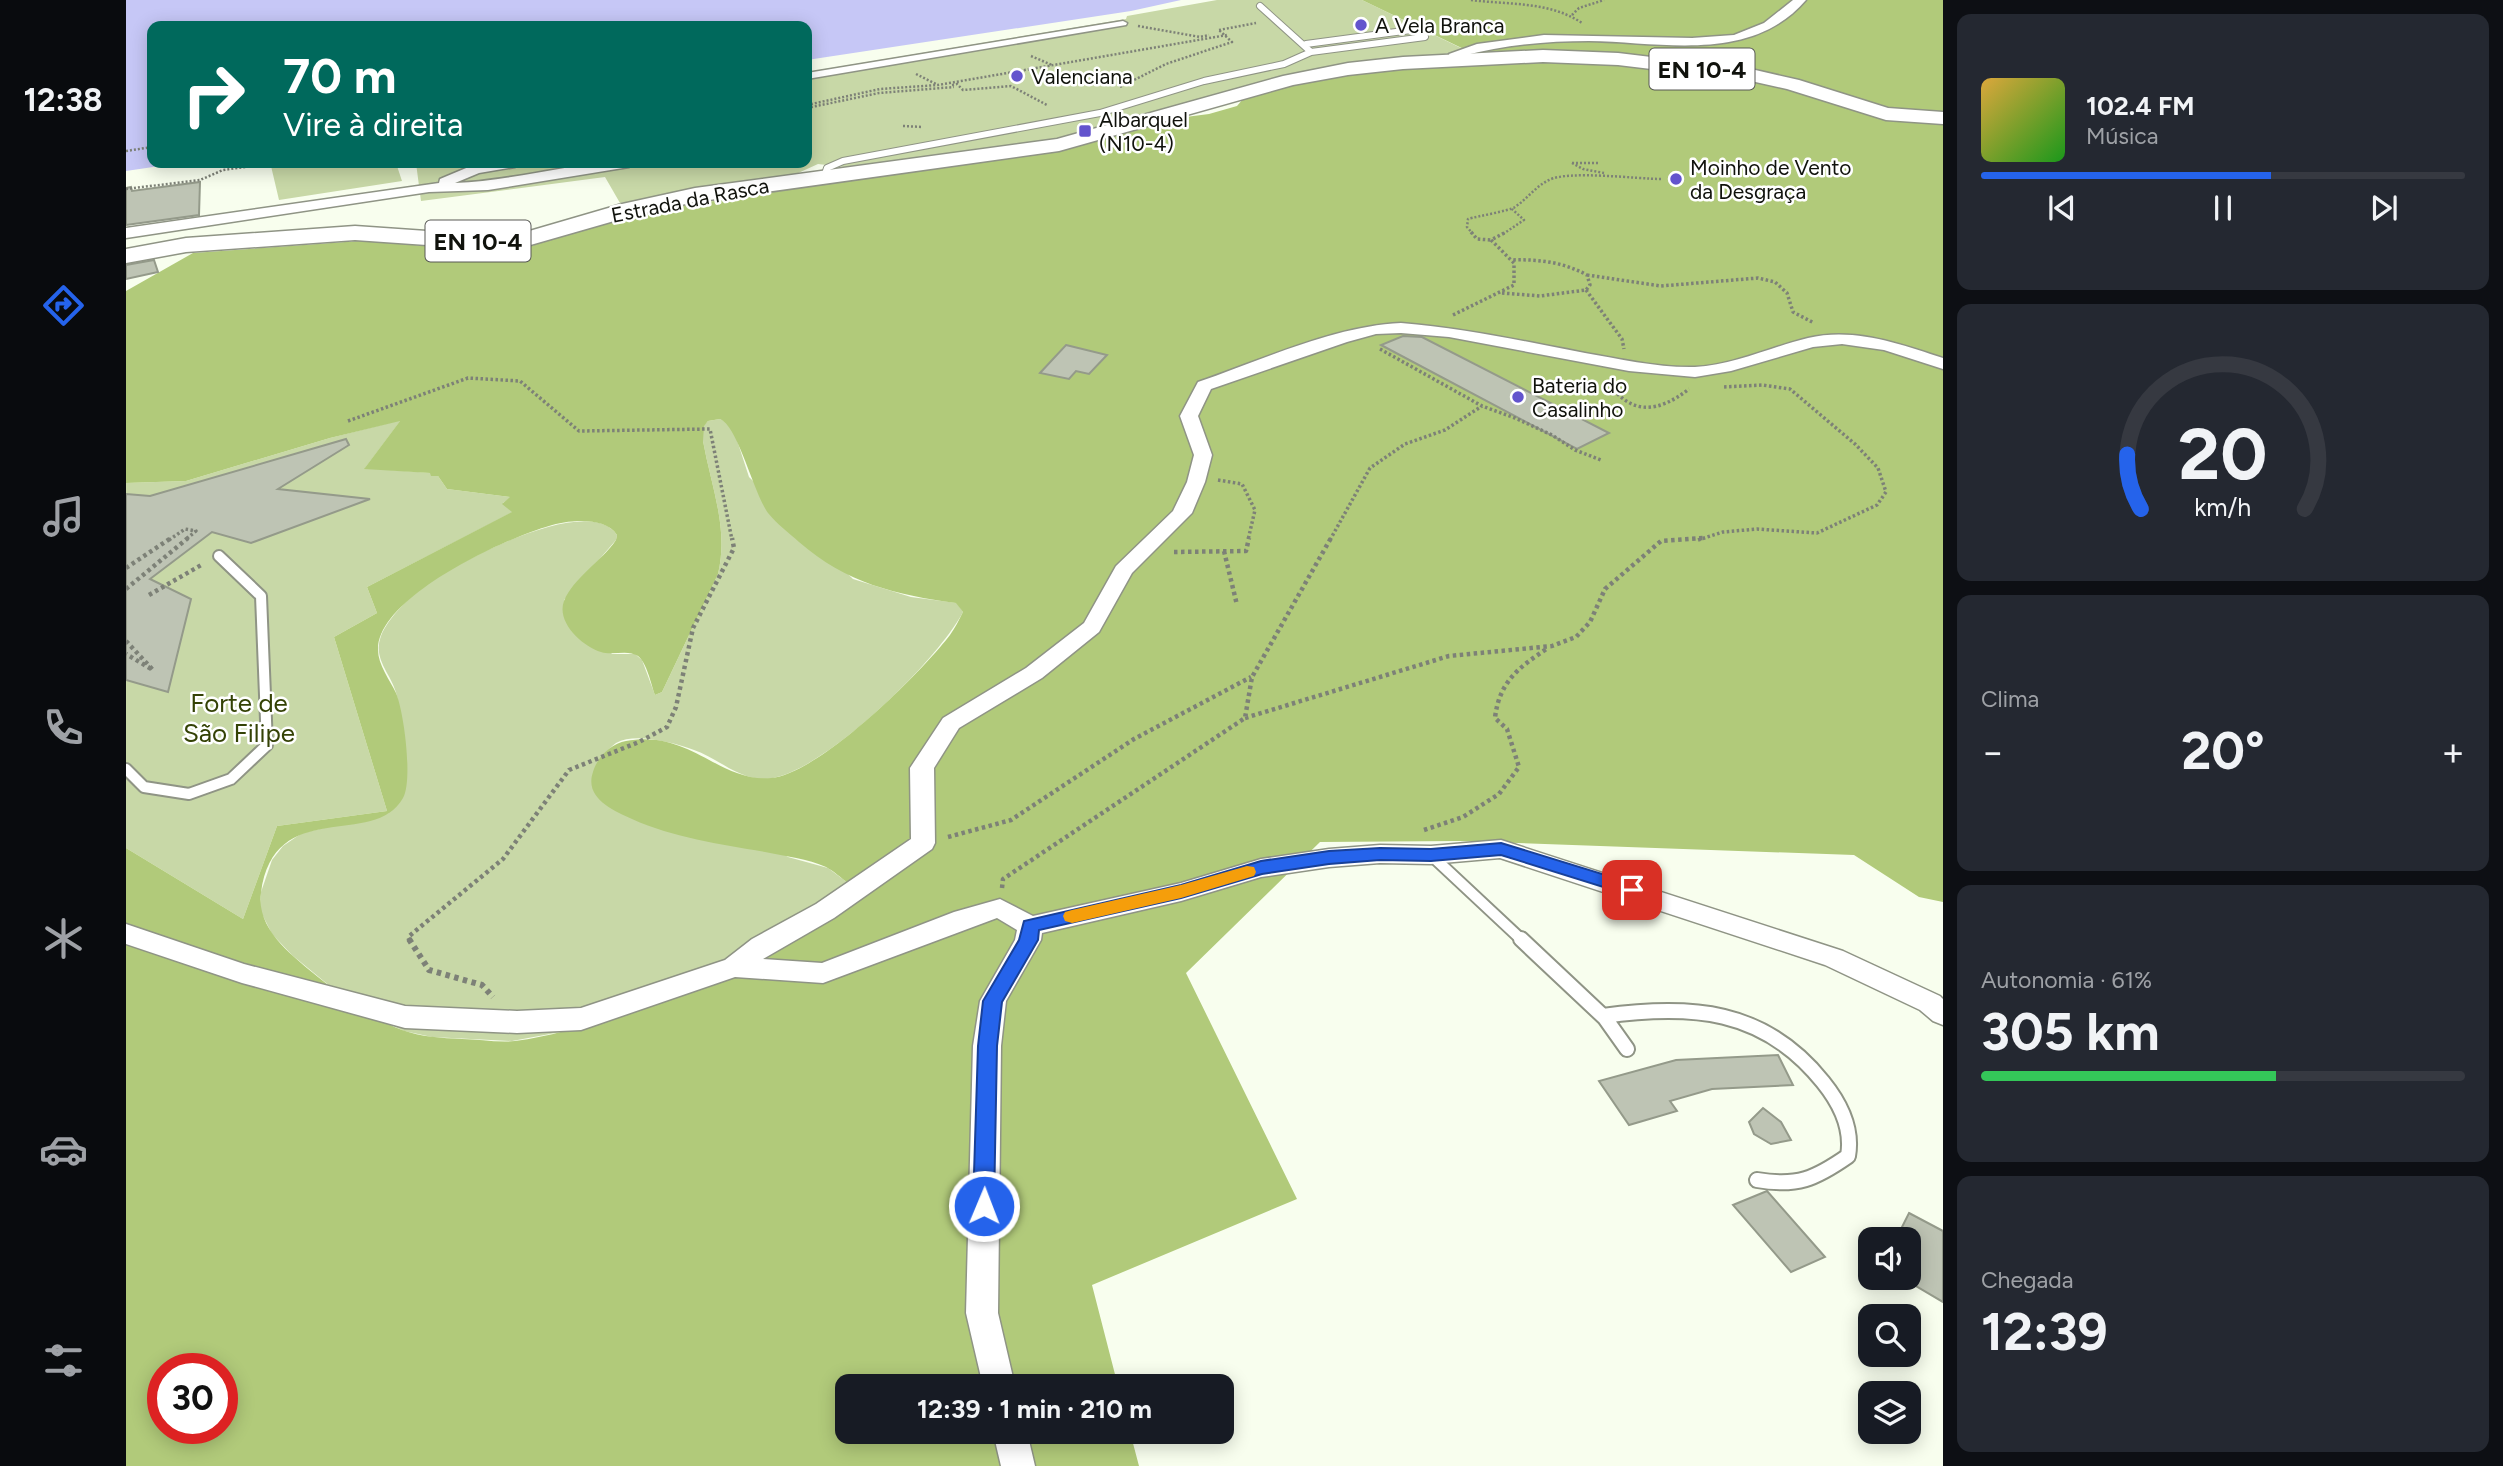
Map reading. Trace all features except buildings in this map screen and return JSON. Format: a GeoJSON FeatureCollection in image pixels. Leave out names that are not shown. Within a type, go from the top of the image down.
{"type":"FeatureCollection","features":[{"type":"Feature","properties":{"kind":"main road","name":"EN 10-4"},"geometry":{"type":"LineString","coordinates":[[1456,59],[1583,56],[1730,72],[1784,81],[1886,114],[1943,118]]}},
{"type":"Feature","properties":{"kind":"main road","name":"Estrada da Rasca"},"geometry":{"type":"LineString","coordinates":[[126,256],[228,240],[307,235],[380,234],[479,241],[527,239],[668,200],[1049,147],[1308,76],[1365,66],[1456,59]]}},
{"type":"Feature","properties":{"kind":"street"},"geometry":{"type":"LineString","coordinates":[[1456,59],[1455,54],[1536,39],[1587,37],[1682,41],[1741,37],[1758,32],[1800,0]]}},
{"type":"Feature","properties":{"kind":"street"},"geometry":{"type":"LineString","coordinates":[[812,75],[1123,23]]}},
{"type":"Feature","properties":{"kind":"street"},"geometry":{"type":"LineString","coordinates":[[429,188],[482,168]]}},
{"type":"Feature","properties":{"kind":"street"},"geometry":{"type":"LineString","coordinates":[[126,233],[429,188],[488,186],[598,168]]}},
{"type":"Feature","properties":{"kind":"street"},"geometry":{"type":"LineString","coordinates":[[126,934],[242,973],[405,1017],[517,1022],[581,1019],[734,967],[761,946],[825,911],[923,843],[922,768],[951,723],[1034,673],[1092,627],[1123,570],[1182,513],[1198,477],[1203,455],[1189,416],[1204,386],[1341,338],[1376,330],[1422,329],[1449,332],[1594,361],[1696,377],[1812,342],[1842,339],[1887,345],[1943,365]]}},
{"type":"Feature","properties":{"kind":"street"},"geometry":{"type":"LineString","coordinates":[[734,967],[824,973],[962,919],[1000,908],[1030,926],[1181,892],[1261,868],[1329,858],[1380,854],[1431,855],[1501,849],[1834,958],[1930,1003],[1943,1014]]}},
{"type":"Feature","properties":{"kind":"street"},"geometry":{"type":"LineString","coordinates":[[996,1374],[982,1313],[987,1046],[993,1001],[1028,940],[1030,926]]}},
{"type":"Feature","properties":{"kind":"street"},"geometry":{"type":"LineString","coordinates":[[1013,1444],[1018,1466]]}},
{"type":"Feature","properties":{"kind":"lane"},"geometry":{"type":"LineString","coordinates":[[1260,6],[1306,44],[1311,52]]}},
{"type":"Feature","properties":{"kind":"lane"},"geometry":{"type":"LineString","coordinates":[[824,177],[827,169],[843,161],[1100,113],[1204,81],[1284,64],[1311,52],[1424,37],[1411,30],[1306,44]]}},
{"type":"Feature","properties":{"kind":"lane"},"geometry":{"type":"LineString","coordinates":[[126,769],[144,787],[189,794],[231,779],[267,745],[261,596],[219,556]]}},
{"type":"Feature","properties":{"kind":"lane"},"geometry":{"type":"LineString","coordinates":[[1431,855],[1603,1016],[1627,1049]]}},
{"type":"Feature","properties":{"kind":"lane"},"geometry":{"type":"LineString","coordinates":[[1603,1016],[1646,1008],[1686,1008],[1728,1017],[1769,1032],[1795,1049],[1817,1072],[1842,1109],[1851,1143],[1848,1156],[1816,1179],[1777,1184],[1757,1180]]}},
{"type":"Feature","properties":{"kind":"path"},"geometry":{"type":"LineString","coordinates":[[1471,0],[1541,6],[1572,15],[1579,8],[1604,0]]}},
{"type":"Feature","properties":{"kind":"path"},"geometry":{"type":"LineString","coordinates":[[1120,87],[1166,64],[1231,42],[1219,30],[1274,19]]}},
{"type":"Feature","properties":{"kind":"path"},"geometry":{"type":"LineString","coordinates":[[1123,23],[1200,37],[1225,34]]}},
{"type":"Feature","properties":{"kind":"path"},"geometry":{"type":"LineString","coordinates":[[938,85],[1225,34]]}},
{"type":"Feature","properties":{"kind":"path"},"geometry":{"type":"LineString","coordinates":[[812,106],[880,89],[957,84],[963,90],[1011,86],[1058,110]]}},
{"type":"Feature","properties":{"kind":"path"},"geometry":{"type":"LineString","coordinates":[[812,106],[879,93],[959,87]]}},
{"type":"Feature","properties":{"kind":"path"},"geometry":{"type":"LineString","coordinates":[[126,151],[147,148]]}},
{"type":"Feature","properties":{"kind":"path"},"geometry":{"type":"LineString","coordinates":[[1599,163],[1572,163],[1625,179],[1662,180]]}},
{"type":"Feature","properties":{"kind":"path"},"geometry":{"type":"LineString","coordinates":[[126,190],[200,180],[223,170],[237,168]]}},
{"type":"Feature","properties":{"kind":"path"},"geometry":{"type":"LineString","coordinates":[[1512,209],[1524,220],[1520,225],[1491,240],[1477,239],[1467,227],[1468,219],[1497,210],[1512,209],[1550,179],[1605,175]]}},
{"type":"Feature","properties":{"kind":"path"},"geometry":{"type":"LineString","coordinates":[[1422,329],[1514,285],[1514,262],[1491,240]]}},
{"type":"Feature","properties":{"kind":"path"},"geometry":{"type":"LineString","coordinates":[[1511,260],[1529,259],[1561,265],[1587,275],[1604,274],[1662,287],[1694,286],[1745,276],[1762,277],[1778,284],[1792,301],[1793,312],[1842,339]]}},
{"type":"Feature","properties":{"kind":"path"},"geometry":{"type":"LineString","coordinates":[[1501,293],[1540,296],[1586,290],[1590,285],[1587,275]]}},
{"type":"Feature","properties":{"kind":"path"},"geometry":{"type":"LineString","coordinates":[[1586,290],[1622,339],[1629,366]]}},
{"type":"Feature","properties":{"kind":"path"},"geometry":{"type":"LineString","coordinates":[[1377,347],[1482,406],[1515,418],[1540,432],[1552,435],[1575,450],[1601,460]]}},
{"type":"Feature","properties":{"kind":"path"},"geometry":{"type":"LineString","coordinates":[[1380,854],[1394,841],[1463,817],[1499,794],[1519,767],[1507,729],[1494,718],[1495,702],[1513,670],[1552,646],[1576,637],[1590,622],[1605,589],[1661,541],[1696,540],[1723,532],[1757,529],[1817,533],[1877,505],[1886,492],[1878,468],[1855,444],[1790,388],[1762,385],[1730,389],[1696,377],[1681,396],[1658,405],[1632,406],[1622,400],[1596,368],[1594,361]]}},
{"type":"Feature","properties":{"kind":"path"},"geometry":{"type":"LineString","coordinates":[[348,421],[468,378],[520,382],[556,409],[579,431],[710,429],[734,548],[693,628],[676,707],[667,727],[639,742],[569,770],[503,859],[408,937],[429,970],[482,985],[517,1022]]}},
{"type":"Feature","properties":{"kind":"path"},"geometry":{"type":"LineString","coordinates":[[1245,718],[1252,677],[1370,468],[1405,443],[1444,430],[1482,406]]}},
{"type":"Feature","properties":{"kind":"path"},"geometry":{"type":"LineString","coordinates":[[1142,552],[1246,551],[1255,510],[1242,484],[1198,477]]}},
{"type":"Feature","properties":{"kind":"path"},"geometry":{"type":"LineString","coordinates":[[126,568],[185,529],[196,531],[126,589]]}},
{"type":"Feature","properties":{"kind":"path"},"geometry":{"type":"LineString","coordinates":[[1224,551],[1237,605]]}},
{"type":"Feature","properties":{"kind":"path"},"geometry":{"type":"LineString","coordinates":[[149,595],[219,556]]}},
{"type":"Feature","properties":{"kind":"path"},"geometry":{"type":"LineString","coordinates":[[126,641],[153,670],[126,654]]}},
{"type":"Feature","properties":{"kind":"path"},"geometry":{"type":"LineString","coordinates":[[1000,908],[1003,879],[1245,718],[1449,656],[1552,646]]}},
{"type":"Feature","properties":{"kind":"path"},"geometry":{"type":"LineString","coordinates":[[923,843],[1011,820],[1134,739],[1252,677]]}},
{"type":"Feature","properties":{"kind":"green space"},"geometry":{"type":"Polygon","coordinates":[[[1217,0],[1362,0],[1463,49],[1434,57],[1343,65],[1139,119],[1098,126],[1075,137],[853,168],[818,164],[812,167],[812,71],[1126,19],[1127,16],[1217,0]]]}},
{"type":"Feature","properties":{"kind":"green space"},"geometry":{"type":"Polygon","coordinates":[[[1362,0],[1943,0],[1943,902],[1919,897],[1854,855],[1459,841],[1320,842],[1186,973],[1297,1199],[1092,1285],[1115,1374],[835,1374],[835,1444],[1133,1444],[1139,1466],[126,1466],[126,848],[243,919],[277,826],[387,811],[334,637],[377,613],[367,587],[512,512],[502,504],[510,497],[447,489],[438,476],[431,476],[430,473],[364,469],[400,421],[330,438],[186,481],[126,483],[126,291],[193,253],[359,241],[467,251],[517,250],[654,210],[1074,147],[1170,119],[1209,114],[1237,106],[1243,99],[1337,74],[1472,53],[1362,0]],[[720,419],[708,421],[704,426],[703,441],[720,524],[721,557],[718,574],[662,692],[655,695],[646,669],[638,656],[594,649],[579,639],[567,625],[563,609],[568,593],[616,540],[617,535],[611,529],[595,522],[576,521],[549,526],[476,557],[420,591],[398,610],[383,630],[379,656],[399,702],[406,746],[407,777],[403,798],[389,813],[370,821],[326,828],[304,834],[285,844],[270,863],[261,893],[264,919],[278,941],[348,1000],[402,1030],[439,1038],[509,1041],[566,1031],[711,978],[848,883],[829,869],[812,862],[697,840],[648,826],[609,807],[596,796],[593,789],[593,772],[598,761],[610,748],[621,742],[649,739],[668,742],[736,773],[753,777],[771,778],[791,772],[841,741],[893,696],[936,652],[963,612],[956,603],[892,591],[854,577],[835,568],[799,542],[768,513],[727,424],[720,419]]]}},
{"type":"Feature","properties":{"kind":"green space"},"geometry":{"type":"Polygon","coordinates":[[[271,168],[398,168],[402,181],[279,200],[271,168]]]}},
{"type":"Feature","properties":{"kind":"green space"},"geometry":{"type":"Polygon","coordinates":[[[417,168],[809,168],[796,174],[620,203],[605,177],[421,201],[417,168]]]}},
{"type":"Feature","properties":{"kind":"green space"},"geometry":{"type":"Polygon","coordinates":[[[720,419],[727,422],[734,431],[749,477],[853,579],[911,597],[957,603],[963,612],[930,657],[879,709],[851,734],[796,770],[762,779],[732,770],[694,750],[666,742],[634,738],[616,743],[604,754],[788,857],[828,868],[848,883],[707,981],[577,1029],[512,1041],[432,1037],[404,1031],[370,1015],[292,955],[272,934],[260,910],[261,892],[272,860],[283,846],[302,833],[389,813],[398,703],[395,688],[379,652],[384,629],[401,607],[421,589],[493,547],[553,526],[580,521],[602,524],[617,535],[616,540],[564,600],[612,654],[635,654],[642,660],[655,695],[662,692],[718,574],[721,557],[720,524],[703,441],[703,426],[708,421],[720,419]]]}},
{"type":"Feature","properties":{"kind":"green space","name":"Forte de São Filipe"},"geometry":{"type":"Polygon","coordinates":[[[401,420],[365,468],[431,473],[438,476],[447,489],[511,497],[503,503],[513,512],[367,587],[377,613],[334,637],[387,811],[277,826],[243,919],[126,848],[126,483],[186,481],[401,420]]]}},
{"type":"Feature","properties":{"kind":"water"},"geometry":{"type":"Polygon","coordinates":[[[126,0],[1181,0],[1131,11],[812,59],[812,21],[147,21],[147,168],[126,171],[126,0]]]}},
{"type":"Feature","properties":{"kind":"slow traffic"},"geometry":{"type":"LineString","coordinates":[[1072,916],[1181,892],[1247,872]]}},
{"type":"Feature","properties":{"kind":"place","name":"A Vela Branca"},"geometry":{"type":"Point","coordinates":[1361,25]}},
{"type":"Feature","properties":{"kind":"place","name":"Valenciana"},"geometry":{"type":"Point","coordinates":[1017,76]}},
{"type":"Feature","properties":{"kind":"place","name":"Albarquel (N10-4)"},"geometry":{"type":"Point","coordinates":[1085,131]}},
{"type":"Feature","properties":{"kind":"place","name":"Moinho de Vento da Desgraça"},"geometry":{"type":"Point","coordinates":[1676,179]}},
{"type":"Feature","properties":{"kind":"place","name":"Bateria do Casalinho"},"geometry":{"type":"Point","coordinates":[1518,397]}},
{"type":"Feature","properties":{"kind":"route"},"geometry":{"type":"LineString","coordinates":[[984,1206],[987,1046],[993,1001],[1028,940],[1030,926],[1181,892],[1261,868],[1380,854],[1431,855],[1501,849],[1632,890]]}}]}
